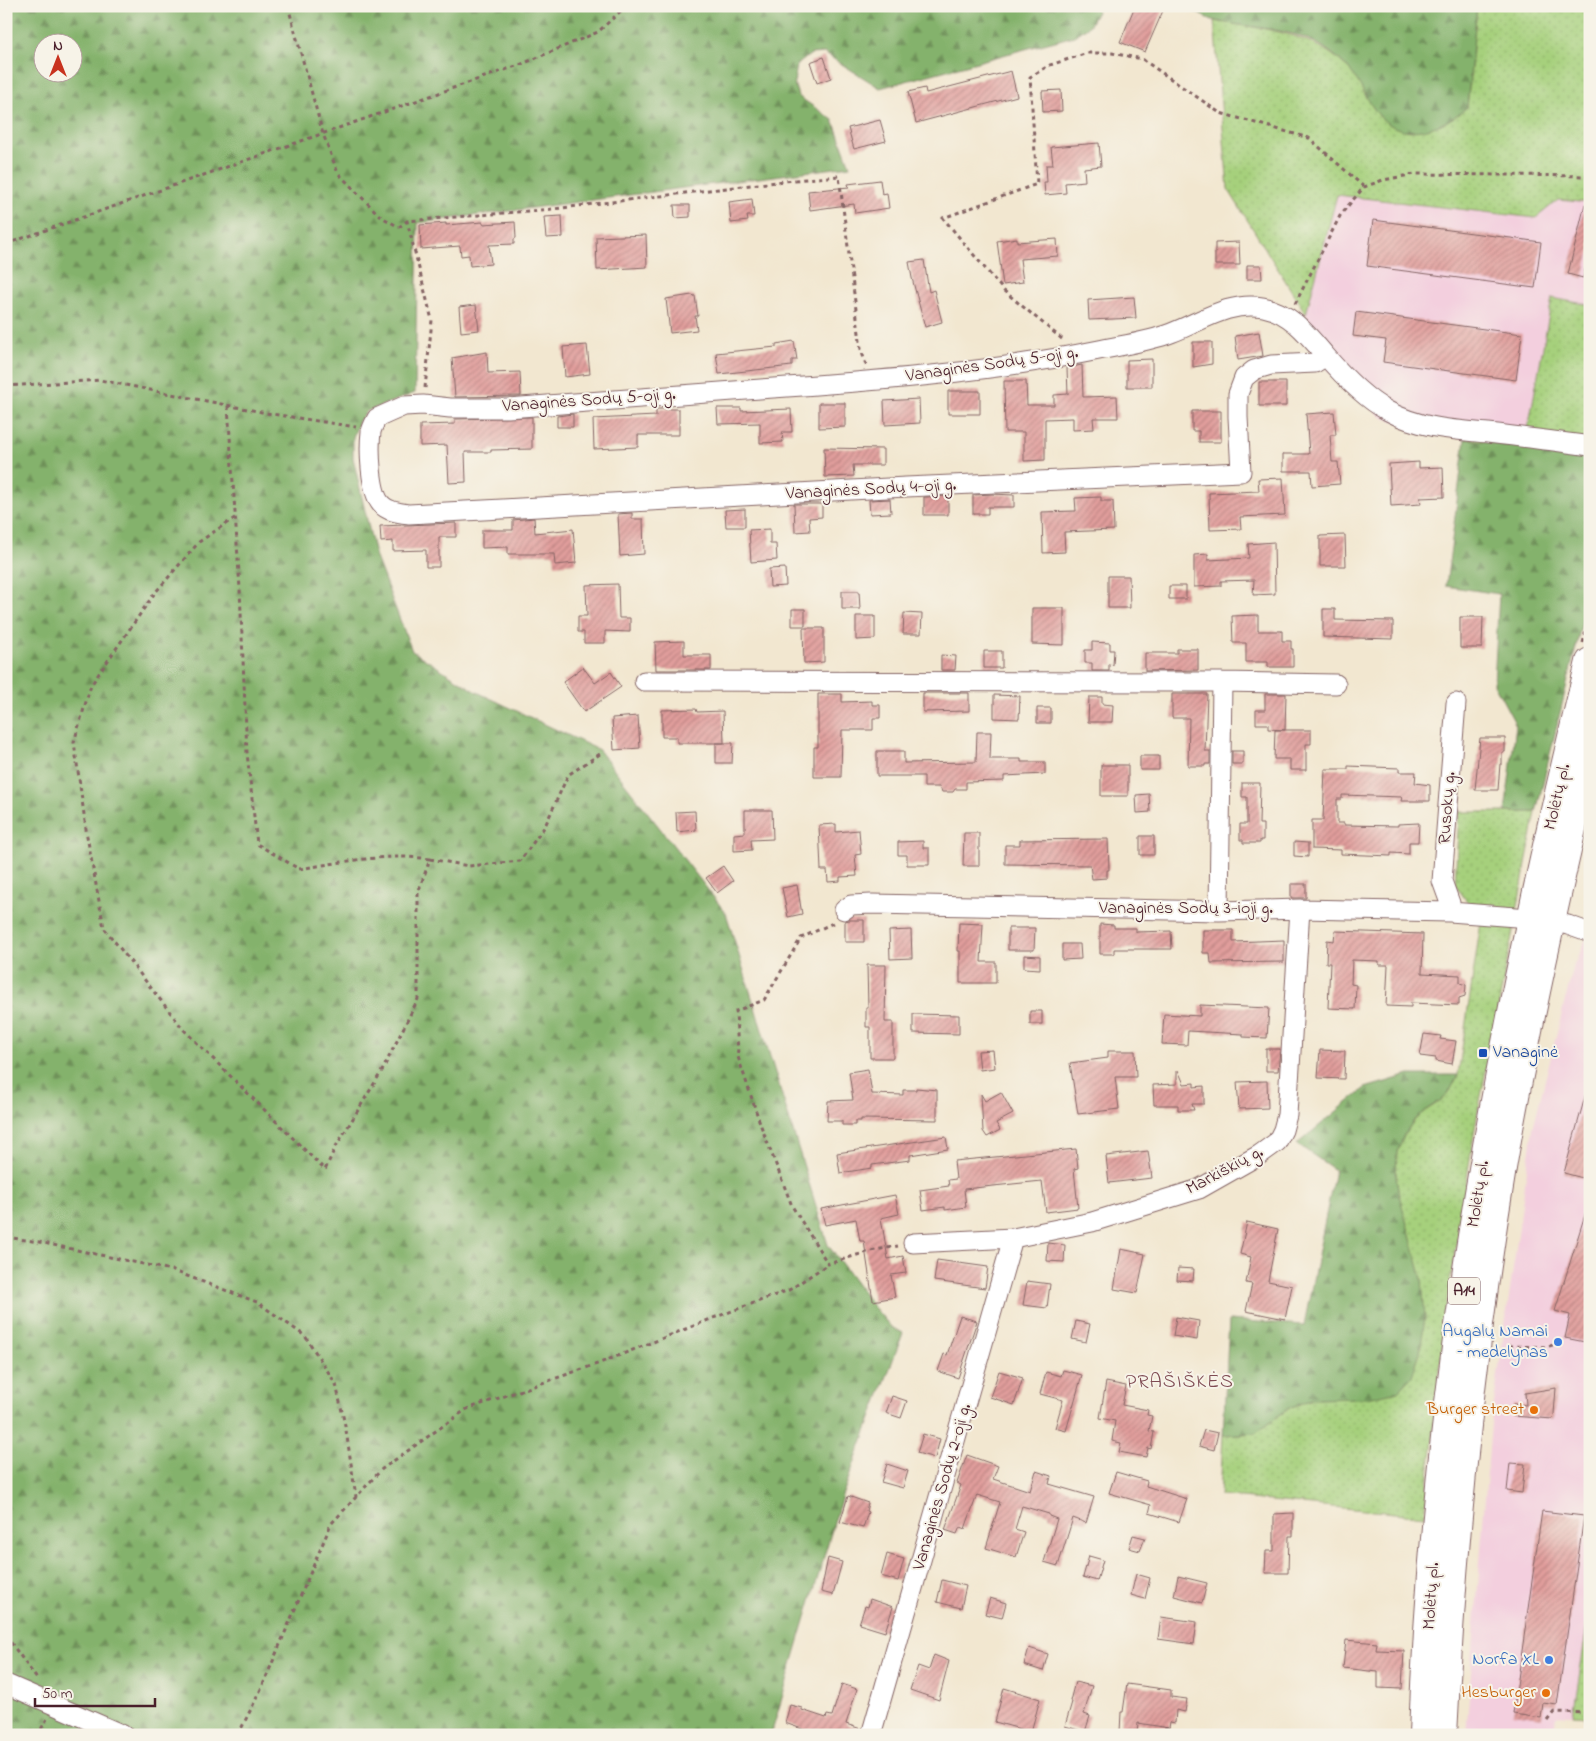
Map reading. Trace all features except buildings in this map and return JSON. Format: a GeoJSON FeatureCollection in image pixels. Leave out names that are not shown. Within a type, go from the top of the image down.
{"type":"FeatureCollection","features":[{"type":"Feature","properties":{"kind":"highway","name":"Molėtų pl."},"geometry":{"type":"LineString","coordinates":[[1443,1735],[1451,1593],[1460,1494],[1482,1305],[1540,920],[1590,662]]}},
{"type":"Feature","properties":{"kind":"highway","name":"Molėtų pl."},"geometry":{"type":"LineString","coordinates":[[1423,1735],[1440,1489],[1460,1314],[1494,1102],[1540,920],[1590,752]]}},
{"type":"Feature","properties":{"kind":"street","name":"Vanaginės Sodų 5-oji g."},"geometry":{"type":"LineString","coordinates":[[371,438],[378,418],[404,406],[508,408],[875,381],[996,368],[1079,354],[1171,333],[1230,308],[1248,306],[1265,308],[1288,318],[1310,336],[1361,393],[1387,411],[1435,428],[1590,446]]}},
{"type":"Feature","properties":{"kind":"street","name":"Vanaginės Sodų 4-oji g."},"geometry":{"type":"LineString","coordinates":[[371,438],[374,488],[377,498],[388,509],[409,514],[1240,472],[1238,394],[1244,378],[1254,370],[1271,365],[1315,363],[1326,356]]}},
{"type":"Feature","properties":{"kind":"street"},"geometry":{"type":"LineString","coordinates":[[644,681],[1222,682],[1336,684]]}},
{"type":"Feature","properties":{"kind":"street"},"geometry":{"type":"LineString","coordinates":[[1219,911],[1222,682]]}},
{"type":"Feature","properties":{"kind":"street","name":"Rusokų g."},"geometry":{"type":"LineString","coordinates":[[1450,912],[1450,903],[1442,882],[1456,703]]}},
{"type":"Feature","properties":{"kind":"street","name":"Vanaginės Sodų 3-ioji g."},"geometry":{"type":"LineString","coordinates":[[838,917],[851,905],[870,904],[1219,911],[1300,909],[1450,912],[1540,920],[1590,933]]}},
{"type":"Feature","properties":{"kind":"street","name":"Markiškių g."},"geometry":{"type":"LineString","coordinates":[[913,1243],[1013,1238],[1092,1222],[1199,1189],[1259,1155],[1276,1142],[1283,1130],[1287,1115],[1300,909]]}},
{"type":"Feature","properties":{"kind":"street","name":"Vanaginės Sodų 2-oji g."},"geometry":{"type":"LineString","coordinates":[[871,1735],[1013,1238]]}},
{"type":"Feature","properties":{"kind":"street"},"geometry":{"type":"LineString","coordinates":[[6,1684],[123,1735]]}},
{"type":"Feature","properties":{"kind":"path"},"geometry":{"type":"LineString","coordinates":[[288,6],[323,134],[338,174],[380,216],[399,227],[407,221],[553,209],[737,186],[840,176],[861,350],[865,363],[875,381]]}},
{"type":"Feature","properties":{"kind":"path"},"geometry":{"type":"LineString","coordinates":[[6,244],[522,64],[598,32],[626,6]]}},
{"type":"Feature","properties":{"kind":"path"},"geometry":{"type":"LineString","coordinates":[[1079,354],[1004,291],[943,218],[1037,184],[1030,77],[1050,65],[1088,53],[1112,53],[1142,59],[1220,113],[1309,138],[1364,187]]}},
{"type":"Feature","properties":{"kind":"path"},"geometry":{"type":"LineString","coordinates":[[1288,318],[1341,214],[1364,187],[1383,180],[1415,174],[1590,176]]}},
{"type":"Feature","properties":{"kind":"path"},"geometry":{"type":"LineString","coordinates":[[407,221],[432,320],[423,405]]}},
{"type":"Feature","properties":{"kind":"path"},"geometry":{"type":"LineString","coordinates":[[6,386],[100,380],[272,414],[371,438]]}},
{"type":"Feature","properties":{"kind":"path"},"geometry":{"type":"LineString","coordinates":[[228,406],[236,517],[247,753],[257,844],[298,869],[363,859],[405,856],[468,866],[520,861],[545,826],[568,775],[603,752]]}},
{"type":"Feature","properties":{"kind":"path"},"geometry":{"type":"LineString","coordinates":[[236,517],[199,542],[154,594],[90,685],[74,742],[87,836],[104,928],[184,1030],[325,1170],[335,1148],[383,1069],[418,999],[418,893],[430,860]]}},
{"type":"Feature","properties":{"kind":"path"},"geometry":{"type":"LineString","coordinates":[[828,1264],[792,1206],[761,1126],[738,1057],[736,1011],[764,1000],[801,938],[838,917]]}},
{"type":"Feature","properties":{"kind":"path"},"geometry":{"type":"LineString","coordinates":[[6,1237],[171,1270],[257,1302],[305,1336],[336,1384],[346,1430],[356,1497]]}},
{"type":"Feature","properties":{"kind":"path"},"geometry":{"type":"LineString","coordinates":[[238,1735],[262,1687],[331,1524],[382,1469],[467,1409],[600,1363],[789,1290],[828,1264],[870,1251],[913,1243]]}},
{"type":"Feature","properties":{"kind":"path"},"geometry":{"type":"LineString","coordinates":[[1510,1346],[1546,1347],[1553,1345]]}},
{"type":"Feature","properties":{"kind":"path"},"geometry":{"type":"LineString","coordinates":[[1548,1721],[1555,1712],[1590,1713]]}},
{"type":"Feature","properties":{"kind":"shaded area"},"geometry":{"type":"Polygon","coordinates":[[[1337,195],[1536,218],[1558,199],[1590,203],[1590,305],[1552,298],[1528,429],[1467,421],[1465,439],[1383,418],[1327,370],[1306,314],[1337,195]]]}},
{"type":"Feature","properties":{"kind":"shaded area"},"geometry":{"type":"Polygon","coordinates":[[[1590,930],[1590,1607],[1573,1716],[1556,1715],[1554,1735],[1466,1735],[1491,1424],[1533,1128],[1574,965],[1590,930]]]}},
{"type":"Feature","properties":{"kind":"green space"},"geometry":{"type":"Polygon","coordinates":[[[6,6],[1100,6],[1089,26],[1074,36],[880,88],[824,53],[811,54],[797,65],[794,83],[798,96],[833,120],[850,166],[418,223],[415,393],[367,411],[359,421],[353,437],[353,458],[375,555],[412,651],[477,692],[599,750],[726,913],[828,1245],[872,1305],[891,1327],[903,1333],[842,1496],[771,1735],[6,1735],[6,6]]]}},
{"type":"Feature","properties":{"kind":"green space"},"geometry":{"type":"Polygon","coordinates":[[[1185,6],[1477,6],[1467,107],[1443,123],[1423,130],[1403,130],[1394,127],[1381,118],[1346,66],[1333,54],[1317,44],[1290,33],[1212,20],[1185,6]]]}},
{"type":"Feature","properties":{"kind":"green space"},"geometry":{"type":"Polygon","coordinates":[[[1477,6],[1590,6],[1590,203],[1558,200],[1536,218],[1337,195],[1306,314],[1228,189],[1214,21],[1271,30],[1308,41],[1325,50],[1354,75],[1380,117],[1467,107],[1477,6]]]}},
{"type":"Feature","properties":{"kind":"green space"},"geometry":{"type":"Polygon","coordinates":[[[1552,298],[1590,305],[1590,454],[1465,439],[1467,421],[1528,429],[1552,298]]]}},
{"type":"Feature","properties":{"kind":"green space"},"geometry":{"type":"Polygon","coordinates":[[[1465,439],[1590,454],[1590,589],[1536,812],[1505,812],[1516,725],[1494,684],[1499,594],[1446,586],[1465,439]]]}},
{"type":"Feature","properties":{"kind":"green space"},"geometry":{"type":"Polygon","coordinates":[[[1459,812],[1536,812],[1476,1122],[1447,1301],[1425,1516],[1220,1496],[1223,1435],[1255,1433],[1289,1408],[1312,1399],[1339,1398],[1422,1279],[1403,1215],[1395,1164],[1398,1147],[1409,1128],[1420,1115],[1444,1098],[1458,1075],[1481,922],[1455,884],[1459,812]]]}},
{"type":"Feature","properties":{"kind":"green space"},"geometry":{"type":"Polygon","coordinates":[[[1409,1075],[1458,1075],[1450,1091],[1415,1119],[1404,1135],[1397,1152],[1396,1176],[1399,1195],[1422,1279],[1425,1318],[1420,1352],[1412,1376],[1398,1391],[1367,1398],[1312,1399],[1289,1408],[1255,1433],[1223,1435],[1229,1320],[1304,1325],[1335,1170],[1297,1144],[1365,1088],[1409,1075]]]}},
{"type":"Feature","properties":{"kind":"green space"},"geometry":{"type":"Polygon","coordinates":[[[1590,1607],[1590,1717],[1573,1716],[1590,1607]]]}},
{"type":"Feature","properties":{"kind":"place","name":"Vanaginė"},"geometry":{"type":"Point","coordinates":[1483,1053]}},
{"type":"Feature","properties":{"kind":"place","name":"Augalų Namai – medelynas"},"geometry":{"type":"Point","coordinates":[1558,1342]}},
{"type":"Feature","properties":{"kind":"place","name":"Burger street"},"geometry":{"type":"Point","coordinates":[1534,1410]}},
{"type":"Feature","properties":{"kind":"place","name":"Norfa XL"},"geometry":{"type":"Point","coordinates":[1549,1660]}},
{"type":"Feature","properties":{"kind":"place","name":"Hesburger"},"geometry":{"type":"Point","coordinates":[1546,1693]}},
{"type":"Feature","properties":{"kind":"district","name":"PRAŠIŠKĖS"},"geometry":{"type":"Point","coordinates":[1180,1382]}}]}
